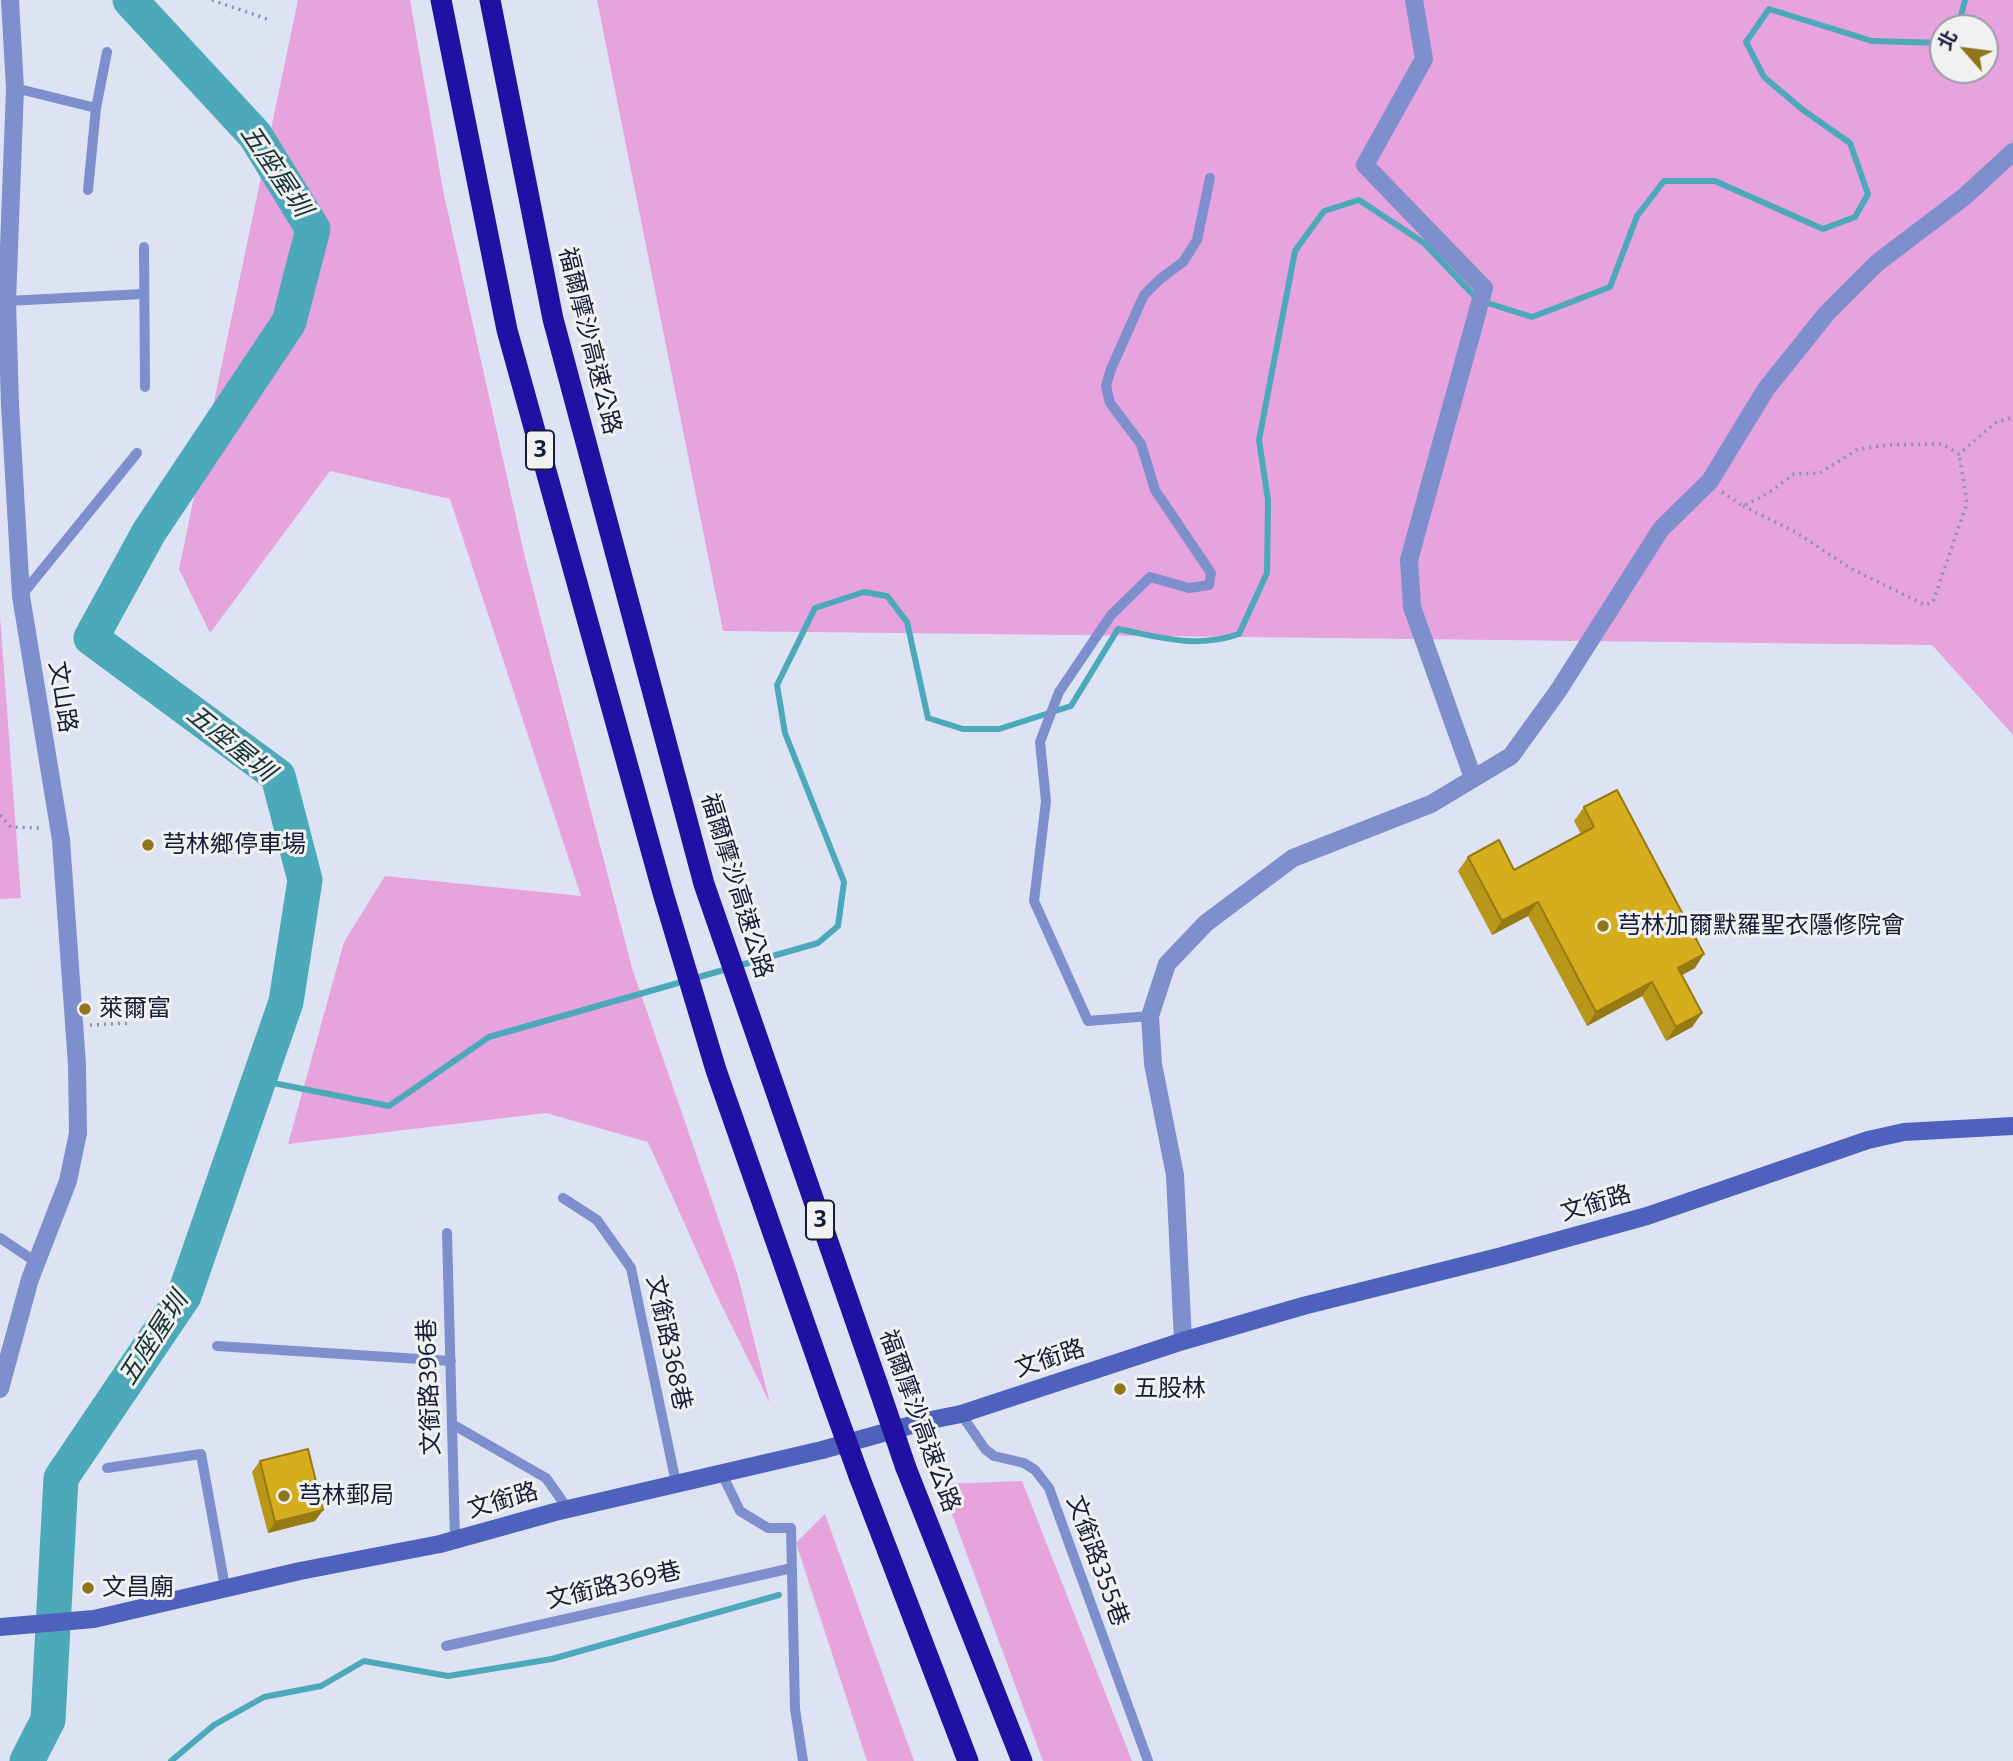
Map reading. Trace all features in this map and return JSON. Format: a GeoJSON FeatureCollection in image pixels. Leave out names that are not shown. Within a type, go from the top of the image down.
{"type":"FeatureCollection","features":[{"type":"Feature","properties":{"kind":"highway","name":"3"},"geometry":{"type":"LineString","coordinates":[[441,0],[507,330],[663,894],[716,1070],[829,1393],[968,1761]]}},
{"type":"Feature","properties":{"kind":"highway","name":"福爾摩沙高速公路"},"geometry":{"type":"LineString","coordinates":[[490,0],[553,319],[704,884],[906,1468],[1022,1761]]}},
{"type":"Feature","properties":{"kind":"main road","name":"文銜路"},"geometry":{"type":"LineString","coordinates":[[0,1627],[94,1619],[225,1587],[455,1540],[568,1509],[822,1450],[961,1414],[1183,1340],[1647,1216],[1868,1140],[1905,1132],[2013,1126]]}},
{"type":"Feature","properties":{"kind":"street","name":"文山路"},"geometry":{"type":"LineString","coordinates":[[0,1389],[36,1262],[68,1181],[78,1133],[74,1026],[59,828],[21,596],[4,294],[15,88],[10,0]]}},
{"type":"Feature","properties":{"kind":"street"},"geometry":{"type":"LineString","coordinates":[[1414,0],[1424,59],[1365,165],[1484,288],[1409,560],[1412,607],[1473,778]]}},
{"type":"Feature","properties":{"kind":"street"},"geometry":{"type":"LineString","coordinates":[[1183,1340],[1175,1175],[1153,1064],[1150,1016],[1167,964],[1206,923],[1293,858],[1431,804],[1511,755],[1558,691],[1661,529],[1710,481],[1766,389],[1827,313],[1877,263],[1964,197],[2013,152]]}},
{"type":"Feature","properties":{"kind":"lane"},"geometry":{"type":"LineString","coordinates":[[88,190],[96,108],[107,52]]}},
{"type":"Feature","properties":{"kind":"lane"},"geometry":{"type":"LineString","coordinates":[[15,88],[96,108]]}},
{"type":"Feature","properties":{"kind":"lane"},"geometry":{"type":"LineString","coordinates":[[1150,1016],[1088,1021],[1034,901],[1046,801],[1040,742],[1059,692],[1111,615],[1150,577],[1189,588],[1209,585],[1211,573],[1155,489],[1141,444],[1110,403],[1106,386],[1144,295],[1183,262],[1198,240],[1210,178]]}},
{"type":"Feature","properties":{"kind":"lane"},"geometry":{"type":"LineString","coordinates":[[144,247],[145,387]]}},
{"type":"Feature","properties":{"kind":"lane"},"geometry":{"type":"LineString","coordinates":[[4,294],[144,294]]}},
{"type":"Feature","properties":{"kind":"lane"},"geometry":{"type":"LineString","coordinates":[[21,596],[138,453]]}},
{"type":"Feature","properties":{"kind":"lane","name":"文銜路368巷"},"geometry":{"type":"LineString","coordinates":[[563,1198],[597,1220],[631,1268],[676,1483]]}},
{"type":"Feature","properties":{"kind":"lane","name":"文銜路396巷"},"geometry":{"type":"LineString","coordinates":[[447,1233],[455,1540]]}},
{"type":"Feature","properties":{"kind":"lane"},"geometry":{"type":"LineString","coordinates":[[0,1238],[36,1262]]}},
{"type":"Feature","properties":{"kind":"lane"},"geometry":{"type":"LineString","coordinates":[[217,1346],[451,1361]]}},
{"type":"Feature","properties":{"kind":"lane","name":"文銜路355巷"},"geometry":{"type":"LineString","coordinates":[[961,1414],[985,1449],[994,1456],[1024,1463],[1035,1471],[1049,1488],[1148,1761]]}},
{"type":"Feature","properties":{"kind":"lane"},"geometry":{"type":"LineString","coordinates":[[452,1424],[545,1478],[568,1509]]}},
{"type":"Feature","properties":{"kind":"lane"},"geometry":{"type":"LineString","coordinates":[[107,1468],[201,1454],[225,1587]]}},
{"type":"Feature","properties":{"kind":"lane"},"geometry":{"type":"LineString","coordinates":[[721,1472],[740,1511],[768,1528],[791,1528],[795,1709],[803,1761]]}},
{"type":"Feature","properties":{"kind":"lane","name":"文銜路369巷"},"geometry":{"type":"LineString","coordinates":[[446,1646],[792,1567]]}},
{"type":"Feature","properties":{"kind":"path"},"geometry":{"type":"LineString","coordinates":[[212,0],[267,19]]}},
{"type":"Feature","properties":{"kind":"path"},"geometry":{"type":"LineString","coordinates":[[1959,454],[1995,423],[2013,417]]}},
{"type":"Feature","properties":{"kind":"path"},"geometry":{"type":"LineString","coordinates":[[1743,506],[1768,494],[1794,474],[1821,473],[1858,449],[1888,445],[1942,444],[1959,454]]}},
{"type":"Feature","properties":{"kind":"path"},"geometry":{"type":"LineString","coordinates":[[1710,481],[1728,498],[1797,533],[1850,568],[1925,605],[1933,603],[1967,503],[1959,454]]}},
{"type":"Feature","properties":{"kind":"path"},"geometry":{"type":"LineString","coordinates":[[0,815],[12,827],[59,828]]}},
{"type":"Feature","properties":{"kind":"path"},"geometry":{"type":"LineString","coordinates":[[74,1026],[130,1023]]}},
{"type":"Feature","properties":{"kind":"shaded area"},"geometry":{"type":"Polygon","coordinates":[[[298,0],[410,0],[443,190],[525,558],[632,968],[737,1273],[770,1403],[716,1294],[648,1142],[546,1113],[288,1144],[344,942],[385,876],[581,896],[450,499],[330,471],[210,633],[179,569],[298,0]]]}},
{"type":"Feature","properties":{"kind":"shaded area"},"geometry":{"type":"Polygon","coordinates":[[[597,0],[2013,0],[2013,735],[1932,645],[723,631],[597,0]]]}},
{"type":"Feature","properties":{"kind":"shaded area"},"geometry":{"type":"Polygon","coordinates":[[[0,616],[21,898],[0,899],[0,616]]]}},
{"type":"Feature","properties":{"kind":"shaded area"},"geometry":{"type":"Polygon","coordinates":[[[1022,1481],[1132,1761],[1043,1761],[941,1484],[1022,1481]]]}},
{"type":"Feature","properties":{"kind":"shaded area"},"geometry":{"type":"Polygon","coordinates":[[[825,1514],[914,1761],[867,1761],[796,1543],[825,1514]]]}},
{"type":"Feature","properties":{"kind":"building","name":"芎林加爾默羅聖衣隱修院會"},"geometry":{"type":"Polygon","coordinates":[[[1617,790],[1704,954],[1678,968],[1702,1013],[1676,1027],[1652,982],[1596,1012],[1538,902],[1502,921],[1468,857],[1499,840],[1514,870],[1594,827],[1584,807],[1617,790]]]}},
{"type":"Feature","properties":{"kind":"building","name":"芎林郵局"},"geometry":{"type":"Polygon","coordinates":[[[308,1449],[323,1510],[275,1522],[260,1461],[308,1449]]]}},
{"type":"Feature","properties":{"kind":"waterway","name":"五座屋圳"},"geometry":{"type":"LineString","coordinates":[[27,1761],[48,1720],[61,1478],[184,1296],[286,1002],[305,880],[278,776],[91,638],[149,532],[289,322],[313,229],[255,135],[130,0]]}},
{"type":"Feature","properties":{"kind":"waterway"},"geometry":{"type":"LineString","coordinates":[[1962,14],[1965,0]]}},
{"type":"Feature","properties":{"kind":"waterway"},"geometry":{"type":"LineString","coordinates":[[258,1080],[389,1106],[489,1037],[818,943],[838,926],[844,882],[785,733],[777,685],[815,608],[864,592],[887,596],[907,622],[928,718],[963,729],[999,729],[1071,706],[1118,629],[1193,641],[1208,641],[1239,634],[1267,573],[1268,500],[1259,440],[1295,251],[1324,211],[1359,200],[1424,243],[1478,300],[1532,317],[1610,287],[1637,216],[1664,181],[1715,181],[1823,229],[1855,217],[1868,194],[1850,143],[1803,110],[1764,77],[1746,42],[1769,9],[1872,41],[1929,43]]}},
{"type":"Feature","properties":{"kind":"waterway"},"geometry":{"type":"LineString","coordinates":[[171,1761],[214,1725],[264,1697],[321,1686],[364,1661],[448,1676],[552,1659],[779,1595]]}},
{"type":"Feature","properties":{"kind":"place","name":"芎林鄉停車場"},"geometry":{"type":"Point","coordinates":[148,845]}},
{"type":"Feature","properties":{"kind":"place","name":"芎林加爾默羅聖衣隱修院會"},"geometry":{"type":"Point","coordinates":[1603,926]}},
{"type":"Feature","properties":{"kind":"place","name":"萊爾富"},"geometry":{"type":"Point","coordinates":[85,1009]}},
{"type":"Feature","properties":{"kind":"place","name":"五股林"},"geometry":{"type":"Point","coordinates":[1120,1389]}},
{"type":"Feature","properties":{"kind":"place","name":"芎林郵局"},"geometry":{"type":"Point","coordinates":[284,1496]}},
{"type":"Feature","properties":{"kind":"place","name":"文昌廟"},"geometry":{"type":"Point","coordinates":[88,1588]}}]}
